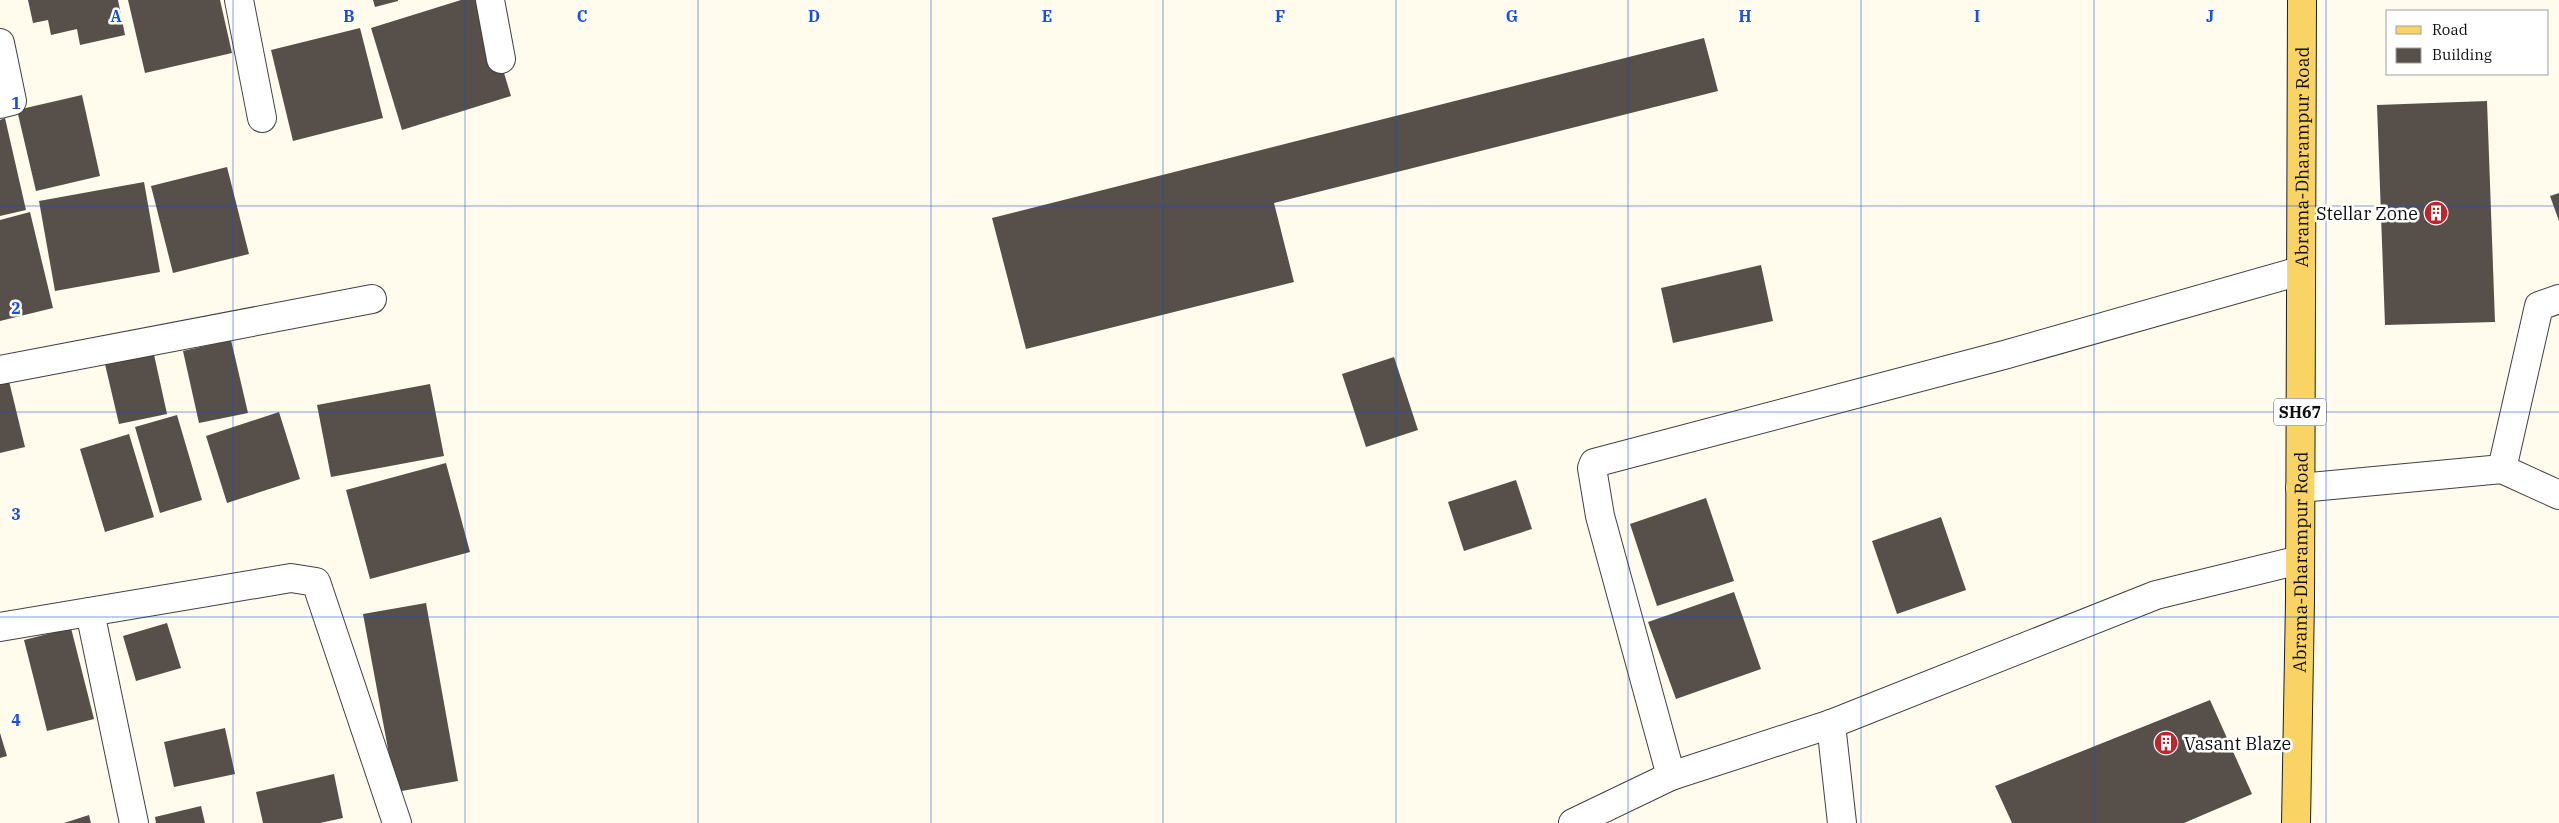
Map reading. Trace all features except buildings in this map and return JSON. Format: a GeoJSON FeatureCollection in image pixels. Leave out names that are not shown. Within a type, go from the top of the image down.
{"type":"FeatureCollection","features":[{"type":"Feature","properties":{"kind":"main road","name":"Abrama-Dharampur Road"},"geometry":{"type":"LineString","coordinates":[[2296,823],[2300,560],[2302,0]]}},
{"type":"Feature","properties":{"kind":"street"},"geometry":{"type":"LineString","coordinates":[[239,0],[262,118]]}},
{"type":"Feature","properties":{"kind":"street"},"geometry":{"type":"LineString","coordinates":[[490,0],[500,59]]}},
{"type":"Feature","properties":{"kind":"street"},"geometry":{"type":"LineString","coordinates":[[0,42],[12,101],[0,104]]}},
{"type":"Feature","properties":{"kind":"street"},"geometry":{"type":"LineString","coordinates":[[1671,776],[1600,516],[1592,468],[1594,463],[2004,355],[2300,271]]}},
{"type":"Feature","properties":{"kind":"street"},"geometry":{"type":"LineString","coordinates":[[0,370],[372,298]]}},
{"type":"Feature","properties":{"kind":"street"},"geometry":{"type":"LineString","coordinates":[[2502,469],[2539,306],[2559,299]]}},
{"type":"Feature","properties":{"kind":"street"},"geometry":{"type":"LineString","coordinates":[[2300,488],[2502,469],[2559,494]]}},
{"type":"Feature","properties":{"kind":"street"},"geometry":{"type":"LineString","coordinates":[[1573,823],[1671,776],[1831,724],[2156,595],[2300,560]]}},
{"type":"Feature","properties":{"kind":"street"},"geometry":{"type":"LineString","coordinates":[[0,627],[291,578],[316,582],[396,823]]}},
{"type":"Feature","properties":{"kind":"street"},"geometry":{"type":"LineString","coordinates":[[90,612],[134,823]]}},
{"type":"Feature","properties":{"kind":"street"},"geometry":{"type":"LineString","coordinates":[[1831,724],[1842,823]]}},
{"type":"Feature","properties":{"kind":"place","name":"Stellar Zone"},"geometry":{"type":"Point","coordinates":[2436,213]}},
{"type":"Feature","properties":{"kind":"place","name":"Vasant Blaze"},"geometry":{"type":"Point","coordinates":[2166,743]}}]}
